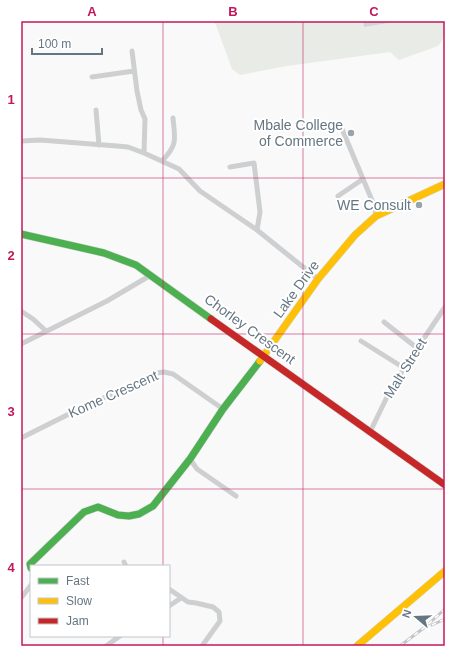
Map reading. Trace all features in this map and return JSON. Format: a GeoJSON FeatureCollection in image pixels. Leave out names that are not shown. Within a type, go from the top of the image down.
{"type":"FeatureCollection","features":[{"type":"Feature","properties":{"kind":"main road","name":"Lake Drive"},"geometry":{"type":"LineString","coordinates":[[32,565],[87,510],[101,507],[115,514],[129,516],[146,511],[156,503],[190,459],[223,409],[264,356],[318,279],[355,235],[376,216],[445,184]]}},
{"type":"Feature","properties":{"kind":"main road","name":"Chorley Crescent"},"geometry":{"type":"LineString","coordinates":[[21,234],[113,256],[136,265],[445,485]]}},
{"type":"Feature","properties":{"kind":"main road"},"geometry":{"type":"LineString","coordinates":[[357,646],[445,571]]}},
{"type":"Feature","properties":{"kind":"street"},"geometry":{"type":"LineString","coordinates":[[132,51],[134,71],[144,119],[144,153]]}},
{"type":"Feature","properties":{"kind":"street"},"geometry":{"type":"LineString","coordinates":[[92,77],[134,71]]}},
{"type":"Feature","properties":{"kind":"street"},"geometry":{"type":"LineString","coordinates":[[96,110],[99,145]]}},
{"type":"Feature","properties":{"kind":"street"},"geometry":{"type":"LineString","coordinates":[[162,161],[171,151],[174,142],[173,118]]}},
{"type":"Feature","properties":{"kind":"street"},"geometry":{"type":"LineString","coordinates":[[342,129],[374,205],[376,216]]}},
{"type":"Feature","properties":{"kind":"street"},"geometry":{"type":"LineString","coordinates":[[21,141],[40,140],[128,147],[173,165],[180,170],[200,191],[257,230],[318,279]]}},
{"type":"Feature","properties":{"kind":"street"},"geometry":{"type":"LineString","coordinates":[[230,167],[254,163],[260,212],[257,230]]}},
{"type":"Feature","properties":{"kind":"street"},"geometry":{"type":"LineString","coordinates":[[338,196],[363,179]]}},
{"type":"Feature","properties":{"kind":"street"},"geometry":{"type":"LineString","coordinates":[[21,344],[107,301],[151,275]]}},
{"type":"Feature","properties":{"kind":"street","name":"Malt Street"},"geometry":{"type":"LineString","coordinates":[[370,432],[387,397],[404,368],[445,308]]}},
{"type":"Feature","properties":{"kind":"street"},"geometry":{"type":"LineString","coordinates":[[21,311],[33,319],[46,331]]}},
{"type":"Feature","properties":{"kind":"street"},"geometry":{"type":"LineString","coordinates":[[384,322],[417,348]]}},
{"type":"Feature","properties":{"kind":"street"},"geometry":{"type":"LineString","coordinates":[[361,340],[404,368]]}},
{"type":"Feature","properties":{"kind":"street","name":"Kome Crescent"},"geometry":{"type":"LineString","coordinates":[[21,438],[157,373],[164,372],[173,374],[223,409]]}},
{"type":"Feature","properties":{"kind":"street"},"geometry":{"type":"LineString","coordinates":[[190,459],[197,469],[236,496]]}},
{"type":"Feature","properties":{"kind":"street"},"geometry":{"type":"LineString","coordinates":[[21,598],[30,586]]}},
{"type":"Feature","properties":{"kind":"street"},"geometry":{"type":"LineString","coordinates":[[170,590],[188,602],[196,602],[212,607],[219,612],[220,621],[202,646]]}},
{"type":"Feature","properties":{"kind":"street"},"geometry":{"type":"LineString","coordinates":[[170,605],[181,598]]}},
{"type":"Feature","properties":{"kind":"street"},"geometry":{"type":"LineString","coordinates":[[106,646],[117,637]]}},
{"type":"Feature","properties":{"kind":"shaded area"},"geometry":{"type":"Polygon","coordinates":[[[213,21],[363,21],[364,27],[401,21],[445,21],[445,36],[438,46],[399,60],[390,52],[287,66],[240,75],[232,69],[216,25],[213,21]]]}},
{"type":"Feature","properties":{"kind":"shaded area"},"geometry":{"type":"Polygon","coordinates":[[[363,21],[401,21],[364,27],[363,21]]]}},
{"type":"Feature","properties":{"kind":"railway"},"geometry":{"type":"LineString","coordinates":[[400,646],[425,627],[445,609]]}},
{"type":"Feature","properties":{"kind":"railway"},"geometry":{"type":"LineString","coordinates":[[432,625],[445,619]]}},
{"type":"Feature","properties":{"kind":"traffic: fast"},"geometry":{"type":"LineString","coordinates":[[21,234],[104,253],[136,265],[211,319]]}},
{"type":"Feature","properties":{"kind":"traffic: fast"},"geometry":{"type":"LineString","coordinates":[[30,565],[84,512],[98,507],[118,515],[129,516],[139,514],[153,506],[190,459],[223,409],[260,361]]}},
{"type":"Feature","properties":{"kind":"traffic: slow"},"geometry":{"type":"LineString","coordinates":[[260,361],[318,279],[355,235],[376,216],[445,184]]}},
{"type":"Feature","properties":{"kind":"traffic: slow"},"geometry":{"type":"LineString","coordinates":[[357,646],[445,571]]}},
{"type":"Feature","properties":{"kind":"traffic: jam"},"geometry":{"type":"LineString","coordinates":[[211,319],[445,485]]}},
{"type":"Feature","properties":{"kind":"place","name":"Mbale College of Commerce"},"geometry":{"type":"Point","coordinates":[351,133]}},
{"type":"Feature","properties":{"kind":"place","name":"WE Consult"},"geometry":{"type":"Point","coordinates":[419,205]}}]}
